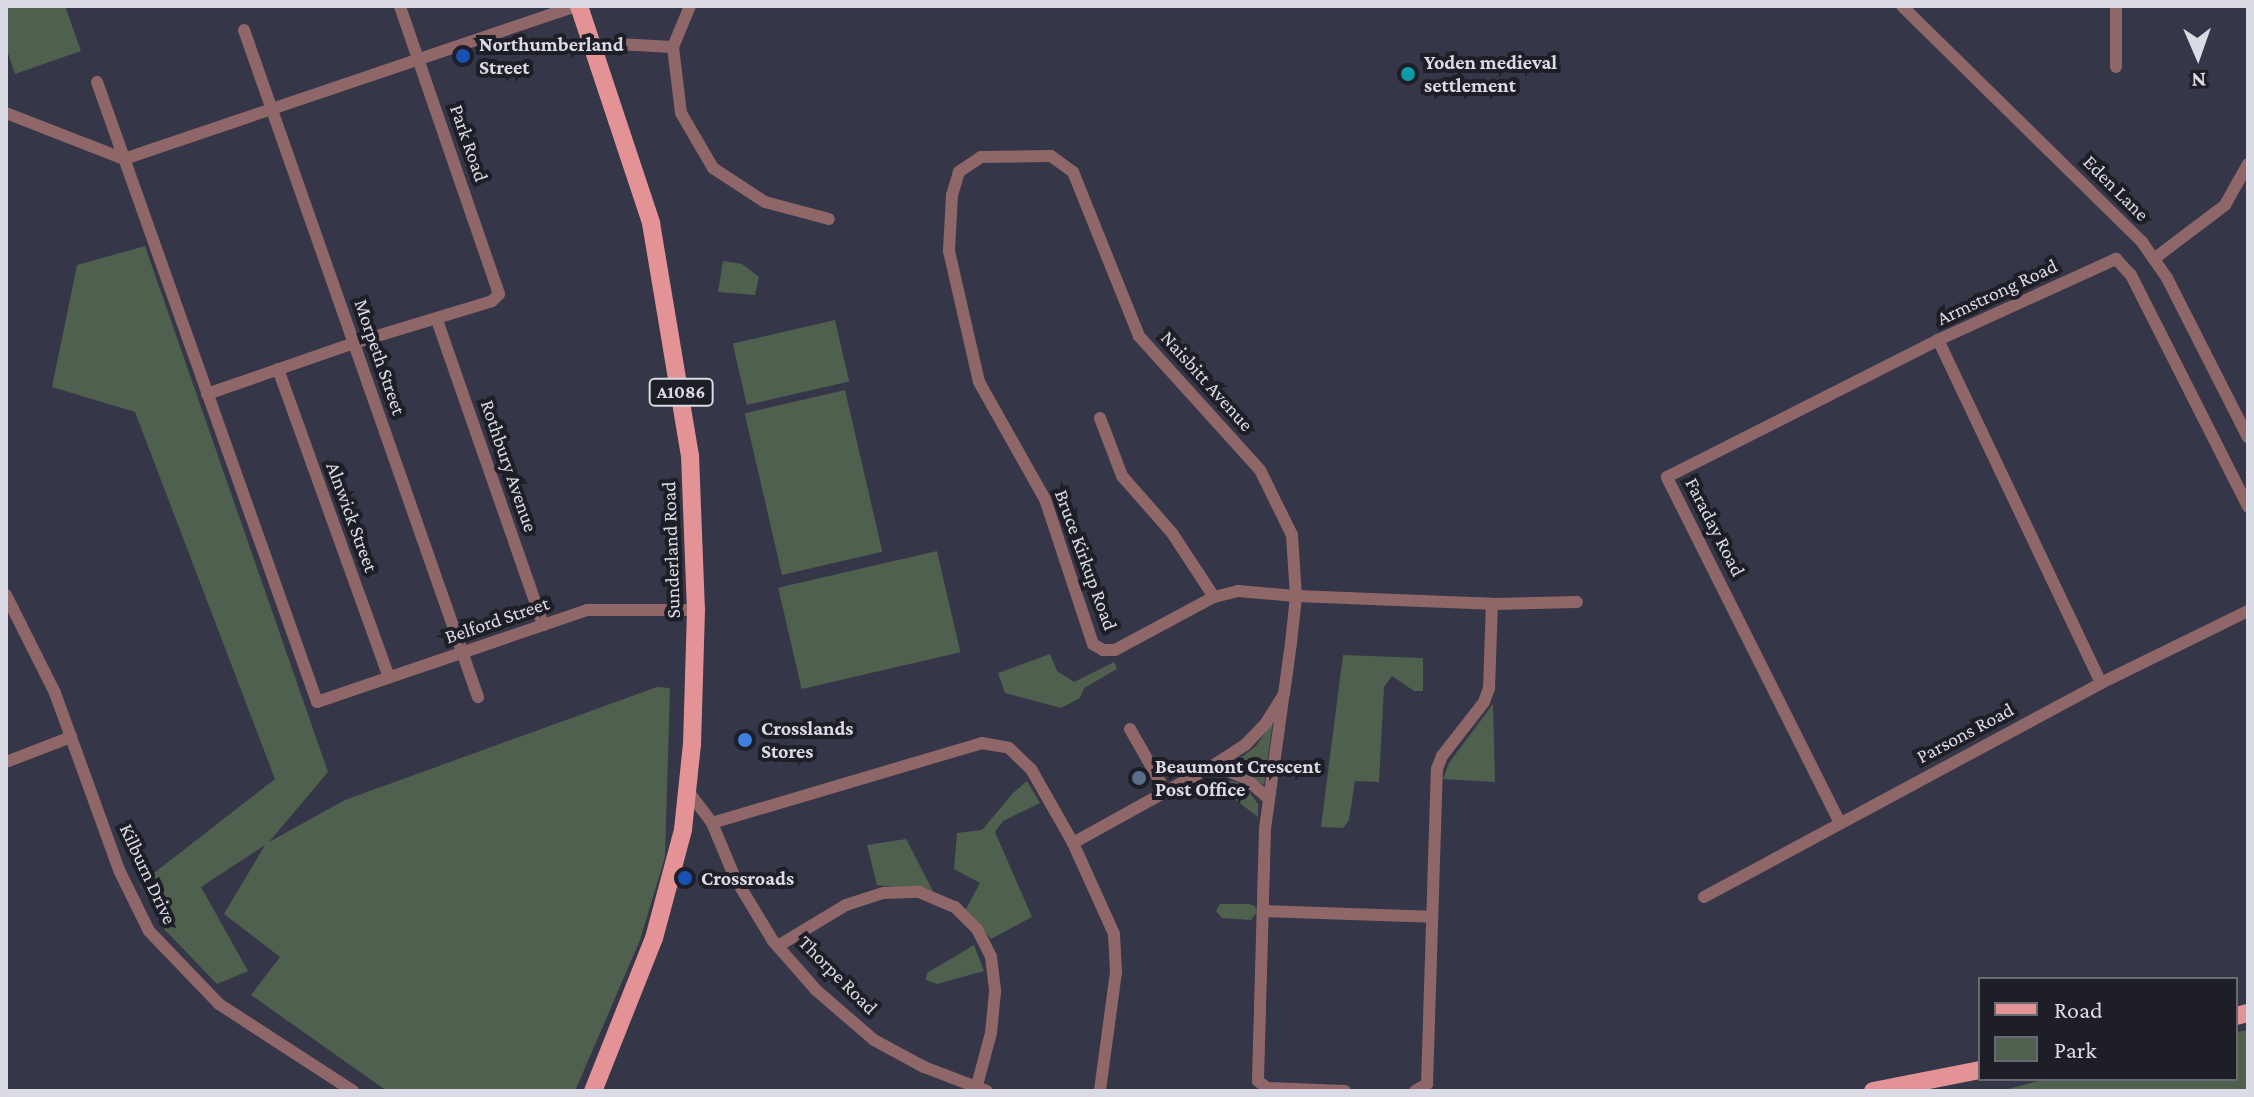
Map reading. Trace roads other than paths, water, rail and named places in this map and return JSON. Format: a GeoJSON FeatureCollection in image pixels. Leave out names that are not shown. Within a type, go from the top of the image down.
{"type":"FeatureCollection","features":[{"type":"Feature","properties":{"kind":"main road","name":"Sunderland Road"},"geometry":{"type":"LineString","coordinates":[[578,6],[596,50],[651,223],[666,297],[690,455],[696,610],[688,791],[683,830],[654,938],[593,1091]]}},
{"type":"Feature","properties":{"kind":"main road"},"geometry":{"type":"LineString","coordinates":[[1873,1091],[1978,1070]]}},
{"type":"Feature","properties":{"kind":"street","name":"Park Road"},"geometry":{"type":"LineString","coordinates":[[400,6],[499,294],[492,301],[437,320]]}},
{"type":"Feature","properties":{"kind":"street"},"geometry":{"type":"LineString","coordinates":[[6,113],[124,159],[578,6]]}},
{"type":"Feature","properties":{"kind":"street"},"geometry":{"type":"LineString","coordinates":[[690,6],[673,47],[681,113],[713,168],[765,202],[829,219]]}},
{"type":"Feature","properties":{"kind":"street","name":"Eden Lane"},"geometry":{"type":"LineString","coordinates":[[1902,6],[2155,258],[2248,438]]}},
{"type":"Feature","properties":{"kind":"street"},"geometry":{"type":"LineString","coordinates":[[2116,6],[2116,67]]}},
{"type":"Feature","properties":{"kind":"street","name":"Morpeth Street"},"geometry":{"type":"LineString","coordinates":[[244,30],[478,697]]}},
{"type":"Feature","properties":{"kind":"street"},"geometry":{"type":"LineString","coordinates":[[596,50],[617,44],[673,47]]}},
{"type":"Feature","properties":{"kind":"street"},"geometry":{"type":"LineString","coordinates":[[97,82],[207,394],[354,343],[437,320]]}},
{"type":"Feature","properties":{"kind":"street","name":"Naisbitt Avenue"},"geometry":{"type":"LineString","coordinates":[[959,172],[981,157],[1002,155],[1051,156],[1073,172],[1139,336],[1260,470],[1292,535],[1296,596]]}},
{"type":"Feature","properties":{"kind":"street"},"geometry":{"type":"LineString","coordinates":[[2155,258],[2225,205],[2248,164]]}},
{"type":"Feature","properties":{"kind":"street","name":"Bruce Kirkup Road"},"geometry":{"type":"LineString","coordinates":[[959,172],[952,195],[949,251],[979,382],[1045,499],[1093,644],[1103,650],[1115,650],[1214,597],[1238,591],[1492,604],[1577,602]]}},
{"type":"Feature","properties":{"kind":"street","name":"Armstrong Road"},"geometry":{"type":"LineString","coordinates":[[2101,683],[1938,340],[2116,259],[2131,275],[2248,507]]}},
{"type":"Feature","properties":{"kind":"street","name":"Rothbury Avenue"},"geometry":{"type":"LineString","coordinates":[[437,320],[543,625]]}},
{"type":"Feature","properties":{"kind":"street","name":"Faraday Road"},"geometry":{"type":"LineString","coordinates":[[1840,823],[1667,477],[1938,340]]}},
{"type":"Feature","properties":{"kind":"street","name":"Alnwick Street"},"geometry":{"type":"LineString","coordinates":[[278,369],[389,678]]}},
{"type":"Feature","properties":{"kind":"street","name":"Belford Street"},"geometry":{"type":"LineString","coordinates":[[207,394],[317,702],[587,610],[696,610]]}},
{"type":"Feature","properties":{"kind":"street"},"geometry":{"type":"LineString","coordinates":[[1100,418],[1122,476],[1172,533],[1214,597]]}},
{"type":"Feature","properties":{"kind":"street","name":"Kilburn Drive"},"geometry":{"type":"LineString","coordinates":[[6,595],[41,660],[119,870],[156,939],[219,1004],[353,1091]]}},
{"type":"Feature","properties":{"kind":"street"},"geometry":{"type":"LineString","coordinates":[[1296,596],[1269,799],[1258,1081],[1267,1088],[1358,1091]]}},
{"type":"Feature","properties":{"kind":"street"},"geometry":{"type":"LineString","coordinates":[[1415,1091],[1427,1084],[1437,769],[1442,756],[1484,702],[1489,688],[1492,604]]}},
{"type":"Feature","properties":{"kind":"street","name":"Parsons Road"},"geometry":{"type":"LineString","coordinates":[[1704,897],[2101,683],[2248,611]]}},
{"type":"Feature","properties":{"kind":"street"},"geometry":{"type":"LineString","coordinates":[[1073,843],[1245,745],[1266,723],[1284,694]]}},
{"type":"Feature","properties":{"kind":"street"},"geometry":{"type":"LineString","coordinates":[[1130,729],[1166,792]]}},
{"type":"Feature","properties":{"kind":"street"},"geometry":{"type":"LineString","coordinates":[[6,762],[71,737]]}},
{"type":"Feature","properties":{"kind":"street"},"geometry":{"type":"LineString","coordinates":[[712,823],[982,743],[1009,748],[1031,769],[1073,843],[1114,934],[1116,972],[1100,1091]]}},
{"type":"Feature","properties":{"kind":"street"},"geometry":{"type":"LineString","coordinates":[[1214,765],[1245,778],[1269,799]]}},
{"type":"Feature","properties":{"kind":"street","name":"Thorpe Road"},"geometry":{"type":"LineString","coordinates":[[688,791],[712,823],[735,878],[778,946],[816,990],[874,1040],[924,1067],[981,1090]]}},
{"type":"Feature","properties":{"kind":"street"},"geometry":{"type":"LineString","coordinates":[[778,946],[846,905],[884,893],[919,892],[955,907],[977,929],[991,957],[995,992],[981,1090]]}},
{"type":"Feature","properties":{"kind":"street"},"geometry":{"type":"LineString","coordinates":[[1263,911],[1431,917]]}},
{"type":"Feature","properties":{"kind":"place","name":"Northumberland Street"},"geometry":{"type":"Point","coordinates":[463,56]}},
{"type":"Feature","properties":{"kind":"place","name":"Yoden medieval settlement"},"geometry":{"type":"Point","coordinates":[1408,74]}},
{"type":"Feature","properties":{"kind":"place","name":"Crosslands Stores"},"geometry":{"type":"Point","coordinates":[745,740]}},
{"type":"Feature","properties":{"kind":"place","name":"Beaumont Crescent Post Office"},"geometry":{"type":"Point","coordinates":[1139,778]}},
{"type":"Feature","properties":{"kind":"place","name":"Crossroads"},"geometry":{"type":"Point","coordinates":[685,878]}}]}
